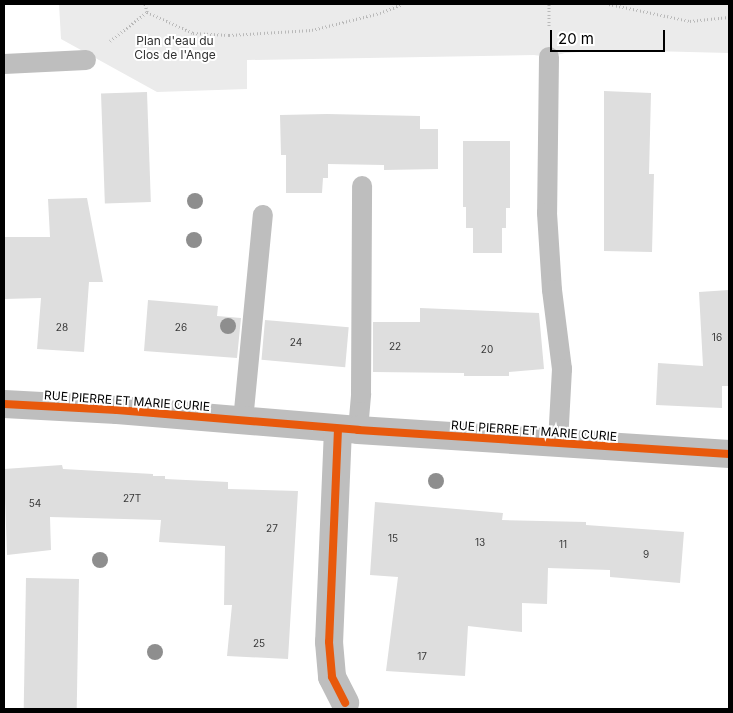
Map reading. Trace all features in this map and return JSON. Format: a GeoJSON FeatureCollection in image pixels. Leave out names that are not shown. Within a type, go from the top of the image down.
{"type":"FeatureCollection","features":[{"type":"Feature","properties":{"kind":"street","name":"RUE PIERRE ET MARIE CURIE"},"geometry":{"type":"LineString","coordinates":[[4,404],[117,410],[558,444],[729,454]]}},
{"type":"Feature","properties":{"kind":"street"},"geometry":{"type":"LineString","coordinates":[[345,703],[332,677],[329,642],[348,429]]}},
{"type":"Feature","properties":{"kind":"lane"},"geometry":{"type":"LineString","coordinates":[[549,57],[546,213],[552,290],[562,369],[558,444]]}},
{"type":"Feature","properties":{"kind":"lane"},"geometry":{"type":"LineString","coordinates":[[4,64],[86,60]]}},
{"type":"Feature","properties":{"kind":"lane"},"geometry":{"type":"LineString","coordinates":[[348,429],[361,393],[362,186]]}},
{"type":"Feature","properties":{"kind":"lane"},"geometry":{"type":"LineString","coordinates":[[243,420],[263,215]]}},
{"type":"Feature","properties":{"kind":"path"},"geometry":{"type":"LineString","coordinates":[[145,4],[147,12]]}},
{"type":"Feature","properties":{"kind":"path"},"geometry":{"type":"LineString","coordinates":[[147,12],[193,33],[229,35],[312,30],[380,13],[402,4]]}},
{"type":"Feature","properties":{"kind":"path"},"geometry":{"type":"LineString","coordinates":[[609,4],[690,21],[729,17]]}},
{"type":"Feature","properties":{"kind":"path"},"geometry":{"type":"LineString","coordinates":[[86,60],[147,12]]}},
{"type":"Feature","properties":{"kind":"green space","name":"Plan d'eau du Clos de l'Ange"},"geometry":{"type":"Polygon","coordinates":[[[59,4],[729,4],[729,53],[610,50],[565,53],[549,57],[534,55],[247,60],[247,89],[157,92],[61,39],[59,4]]]}},
{"type":"Feature","properties":{"kind":"building"},"geometry":{"type":"Polygon","coordinates":[[[604,91],[651,93],[649,174],[654,174],[652,252],[604,251],[604,91]]]}},
{"type":"Feature","properties":{"kind":"building"},"geometry":{"type":"Polygon","coordinates":[[[147,92],[151,202],[105,204],[101,94],[147,92]]]}},
{"type":"Feature","properties":{"kind":"building"},"geometry":{"type":"Polygon","coordinates":[[[280,115],[420,116],[420,129],[438,129],[438,169],[384,170],[384,165],[328,164],[328,178],[323,178],[322,193],[286,193],[286,155],[281,155],[280,115]]]}},
{"type":"Feature","properties":{"kind":"building"},"geometry":{"type":"Polygon","coordinates":[[[463,141],[510,141],[510,208],[506,208],[506,228],[502,228],[502,253],[473,253],[473,228],[466,228],[466,207],[463,207],[463,141]]]}},
{"type":"Feature","properties":{"kind":"building"},"geometry":{"type":"Polygon","coordinates":[[[87,198],[103,282],[89,282],[84,352],[37,349],[41,298],[4,299],[4,237],[50,237],[48,199],[87,198]]]}},
{"type":"Feature","properties":{"kind":"building"},"geometry":{"type":"Polygon","coordinates":[[[729,290],[729,386],[722,386],[722,408],[656,405],[658,363],[703,366],[699,292],[729,290]]]}},
{"type":"Feature","properties":{"kind":"building"},"geometry":{"type":"Polygon","coordinates":[[[148,300],[218,306],[217,316],[241,318],[237,358],[144,351],[148,300]]]}},
{"type":"Feature","properties":{"kind":"building"},"geometry":{"type":"Polygon","coordinates":[[[420,308],[539,313],[544,369],[509,372],[509,376],[464,376],[464,373],[373,372],[373,322],[420,322],[420,308]]]}},
{"type":"Feature","properties":{"kind":"building"},"geometry":{"type":"Polygon","coordinates":[[[265,320],[349,327],[345,367],[262,360],[265,320]]]}},
{"type":"Feature","properties":{"kind":"building"},"geometry":{"type":"Polygon","coordinates":[[[62,465],[63,469],[153,474],[153,476],[165,476],[165,479],[228,482],[228,489],[298,491],[288,659],[227,656],[232,605],[224,605],[225,546],[159,542],[161,520],[50,517],[51,550],[7,555],[4,469],[62,465]]]}},
{"type":"Feature","properties":{"kind":"building"},"geometry":{"type":"Polygon","coordinates":[[[375,502],[503,513],[502,520],[586,522],[586,525],[684,532],[680,583],[610,577],[610,570],[548,568],[547,604],[522,603],[522,632],[468,626],[465,676],[386,671],[398,577],[370,575],[375,502]]]}},
{"type":"Feature","properties":{"kind":"building"},"geometry":{"type":"Polygon","coordinates":[[[26,578],[79,579],[77,709],[24,709],[26,578]]]}},
{"type":"Feature","properties":{"kind":"cycle path"},"geometry":{"type":"LineString","coordinates":[[4,404],[117,410],[358,430],[729,454]]}},
{"type":"Feature","properties":{"kind":"cycle path"},"geometry":{"type":"LineString","coordinates":[[338,429],[329,642],[332,677],[345,703]]}}]}
